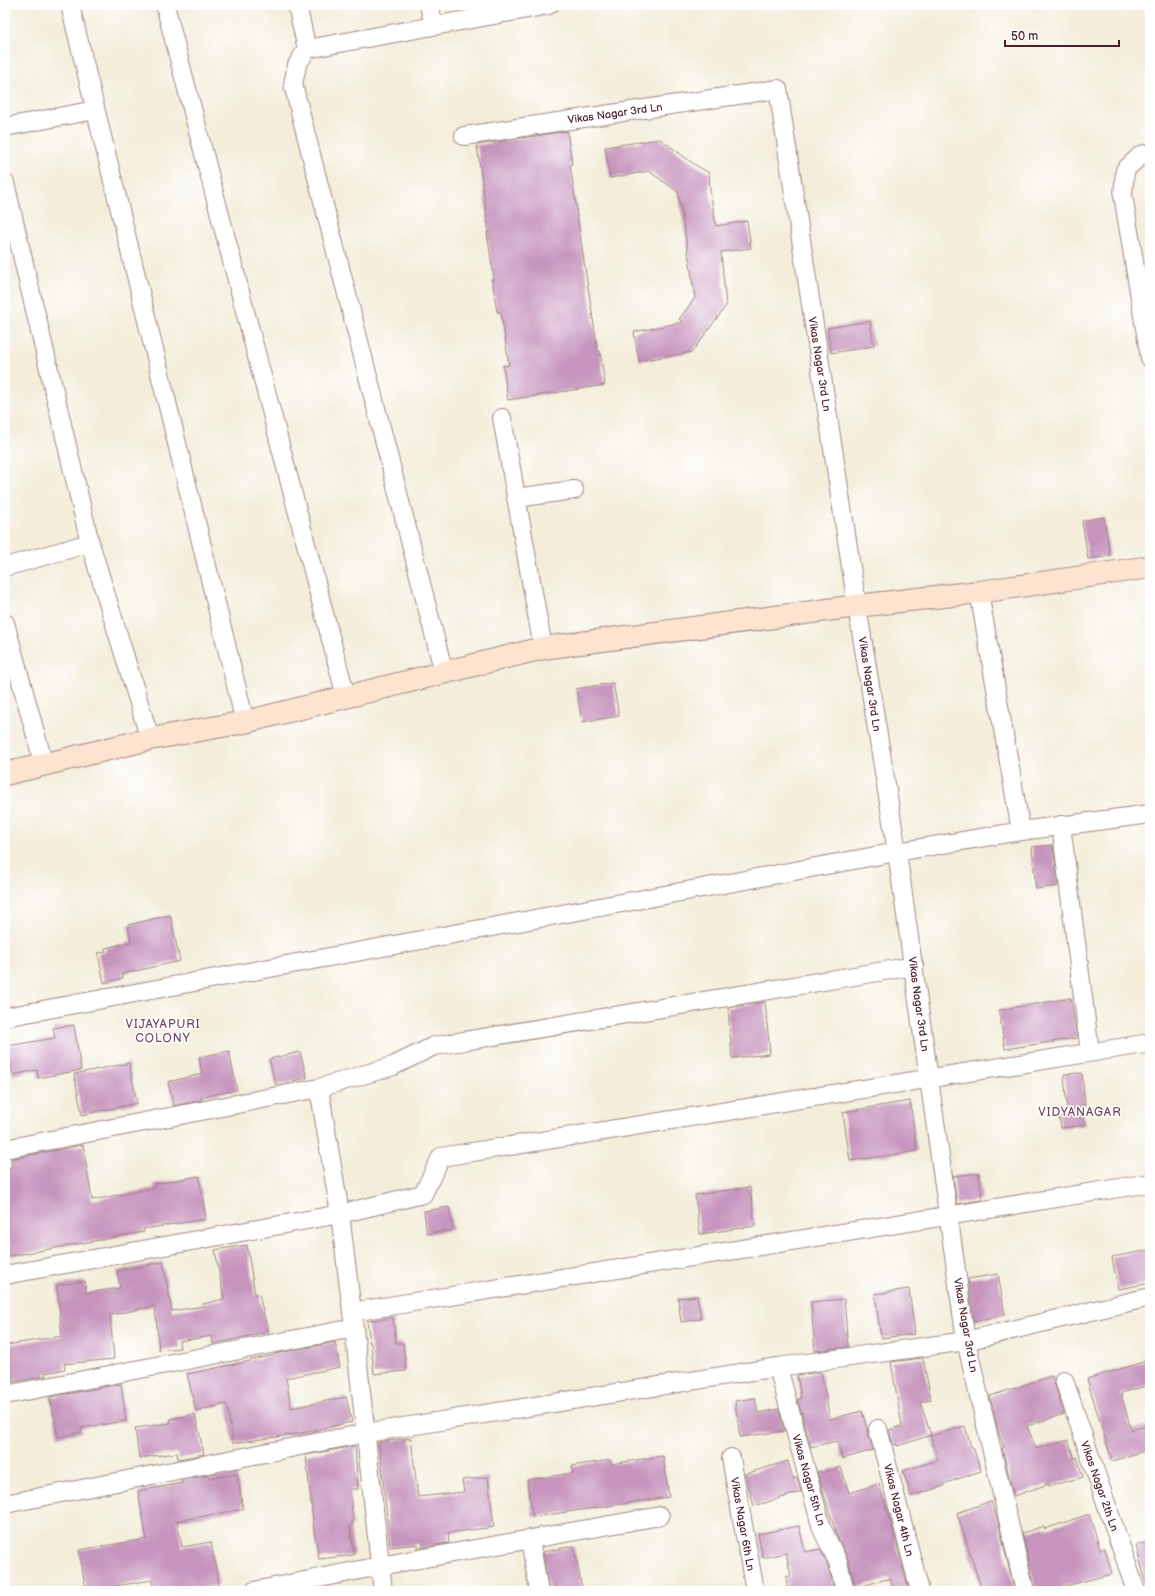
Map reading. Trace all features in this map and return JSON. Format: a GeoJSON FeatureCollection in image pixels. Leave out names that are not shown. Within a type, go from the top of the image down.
{"type":"FeatureCollection","features":[{"type":"Feature","properties":{"kind":"street"},"geometry":{"type":"LineString","coordinates":[[70,5],[245,722]]}},
{"type":"Feature","properties":{"kind":"street"},"geometry":{"type":"LineString","coordinates":[[164,5],[346,697]]}},
{"type":"Feature","properties":{"kind":"street"},"geometry":{"type":"LineString","coordinates":[[297,5],[307,49],[297,65],[293,84],[444,673]]}},
{"type":"Feature","properties":{"kind":"street"},"geometry":{"type":"LineString","coordinates":[[429,5],[434,25]]}},
{"type":"Feature","properties":{"kind":"street"},"geometry":{"type":"LineString","coordinates":[[307,49],[549,5]]}},
{"type":"Feature","properties":{"kind":"street","name":"Vikas Nagar 3rd Ln"},"geometry":{"type":"LineString","coordinates":[[464,136],[778,89],[857,606],[897,852],[966,1341],[1025,1591]]}},
{"type":"Feature","properties":{"kind":"street"},"geometry":{"type":"LineString","coordinates":[[5,127],[95,110]]}},
{"type":"Feature","properties":{"kind":"street"},"geometry":{"type":"LineString","coordinates":[[1150,153],[1141,155],[1125,170],[1123,195],[1145,301],[1150,358]]}},
{"type":"Feature","properties":{"kind":"street"},"geometry":{"type":"LineString","coordinates":[[5,183],[90,542],[150,739]]}},
{"type":"Feature","properties":{"kind":"street"},"geometry":{"type":"LineString","coordinates":[[502,418],[543,648]]}},
{"type":"Feature","properties":{"kind":"street"},"geometry":{"type":"LineString","coordinates":[[516,498],[574,490]]}},
{"type":"Feature","properties":{"kind":"street"},"geometry":{"type":"LineString","coordinates":[[5,567],[90,542]]}},
{"type":"Feature","properties":{"kind":"street"},"geometry":{"type":"LineString","coordinates":[[5,774],[150,739],[245,722],[543,648],[857,606],[979,592],[1150,567]]}},
{"type":"Feature","properties":{"kind":"street"},"geometry":{"type":"LineString","coordinates":[[979,592],[1021,831]]}},
{"type":"Feature","properties":{"kind":"street"},"geometry":{"type":"LineString","coordinates":[[5,623],[44,764]]}},
{"type":"Feature","properties":{"kind":"street"},"geometry":{"type":"LineString","coordinates":[[5,1017],[897,852],[1021,831],[1150,814]]}},
{"type":"Feature","properties":{"kind":"street"},"geometry":{"type":"LineString","coordinates":[[1061,825],[1090,1052]]}},
{"type":"Feature","properties":{"kind":"street"},"geometry":{"type":"LineString","coordinates":[[5,1149],[319,1088],[393,1066],[434,1046],[914,966]]}},
{"type":"Feature","properties":{"kind":"street"},"geometry":{"type":"LineString","coordinates":[[5,1275],[340,1214],[423,1194],[441,1157],[1150,1043]]}},
{"type":"Feature","properties":{"kind":"street"},"geometry":{"type":"LineString","coordinates":[[319,1088],[340,1214],[366,1433],[382,1591]]}},
{"type":"Feature","properties":{"kind":"street"},"geometry":{"type":"LineString","coordinates":[[5,1395],[353,1320],[949,1214],[1150,1183]]}},
{"type":"Feature","properties":{"kind":"street"},"geometry":{"type":"LineString","coordinates":[[5,1504],[366,1433],[778,1367],[966,1341],[1150,1297]]}},
{"type":"Feature","properties":{"kind":"street","name":"Vikas Nagar 5th Ln"},"geometry":{"type":"LineString","coordinates":[[778,1367],[822,1528],[838,1562],[846,1591]]}},
{"type":"Feature","properties":{"kind":"street","name":"Vikas Nagar 2th Ln"},"geometry":{"type":"LineString","coordinates":[[1064,1380],[1136,1591]]}},
{"type":"Feature","properties":{"kind":"street","name":"Vikas Nagar 4th Ln"},"geometry":{"type":"LineString","coordinates":[[878,1429],[920,1591]]}},
{"type":"Feature","properties":{"kind":"street","name":"Vikas Nagar 6th Ln"},"geometry":{"type":"LineString","coordinates":[[731,1458],[755,1591]]}},
{"type":"Feature","properties":{"kind":"street"},"geometry":{"type":"LineString","coordinates":[[254,1591],[380,1566],[660,1516]]}},
{"type":"Feature","properties":{"kind":"street"},"geometry":{"type":"LineString","coordinates":[[530,1540],[539,1591]]}},
{"type":"Feature","properties":{"kind":"building"},"geometry":{"type":"Polygon","coordinates":[[[567,131],[572,164],[570,165],[576,210],[598,351],[600,351],[605,385],[508,400],[503,366],[509,365],[501,312],[497,312],[492,279],[494,279],[487,232],[489,232],[477,145],[567,131]]]}},
{"type":"Feature","properties":{"kind":"building"},"geometry":{"type":"Polygon","coordinates":[[[660,139],[709,173],[710,190],[716,226],[747,221],[751,248],[721,252],[726,306],[692,352],[639,361],[634,332],[683,322],[679,319],[695,298],[688,251],[678,192],[649,171],[610,178],[605,147],[660,139]]]}},
{"type":"Feature","properties":{"kind":"building"},"geometry":{"type":"Polygon","coordinates":[[[870,321],[874,346],[831,353],[827,328],[870,321]]]}},
{"type":"Feature","properties":{"kind":"building"},"geometry":{"type":"Polygon","coordinates":[[[1104,517],[1110,556],[1088,559],[1082,521],[1104,517]]]}},
{"type":"Feature","properties":{"kind":"building"},"geometry":{"type":"Polygon","coordinates":[[[613,683],[619,716],[582,722],[576,689],[613,683]]]}},
{"type":"Feature","properties":{"kind":"building"},"geometry":{"type":"Polygon","coordinates":[[[1053,845],[1058,886],[1036,889],[1032,847],[1053,845]]]}},
{"type":"Feature","properties":{"kind":"building"},"geometry":{"type":"Polygon","coordinates":[[[170,915],[180,961],[122,974],[123,978],[104,983],[98,953],[106,952],[105,948],[131,942],[128,925],[170,915]]]}},
{"type":"Feature","properties":{"kind":"building"},"geometry":{"type":"Polygon","coordinates":[[[1071,998],[1077,1038],[1005,1049],[999,1010],[1071,998]]]}},
{"type":"Feature","properties":{"kind":"building"},"geometry":{"type":"Polygon","coordinates":[[[765,1002],[770,1054],[732,1058],[728,1008],[765,1002]]]}},
{"type":"Feature","properties":{"kind":"building"},"geometry":{"type":"Polygon","coordinates":[[[74,1025],[81,1070],[38,1078],[37,1070],[13,1075],[7,1046],[55,1038],[53,1028],[74,1025]]]}},
{"type":"Feature","properties":{"kind":"building"},"geometry":{"type":"Polygon","coordinates":[[[229,1051],[237,1090],[201,1097],[202,1100],[174,1106],[168,1082],[202,1074],[199,1057],[229,1051]]]}},
{"type":"Feature","properties":{"kind":"building"},"geometry":{"type":"Polygon","coordinates":[[[300,1052],[307,1078],[276,1085],[269,1059],[300,1052]]]}},
{"type":"Feature","properties":{"kind":"building"},"geometry":{"type":"Polygon","coordinates":[[[129,1063],[137,1103],[82,1115],[74,1074],[129,1063]]]}},
{"type":"Feature","properties":{"kind":"building"},"geometry":{"type":"Polygon","coordinates":[[[1082,1073],[1085,1105],[1082,1105],[1085,1125],[1061,1128],[1058,1110],[1067,1109],[1064,1074],[1082,1073]]]}},
{"type":"Feature","properties":{"kind":"building"},"geometry":{"type":"Polygon","coordinates":[[[910,1101],[917,1151],[850,1161],[843,1112],[910,1101]]]}},
{"type":"Feature","properties":{"kind":"building"},"geometry":{"type":"Polygon","coordinates":[[[83,1145],[92,1200],[154,1188],[154,1184],[199,1176],[206,1219],[143,1229],[144,1232],[5,1257],[5,1169],[12,1168],[11,1159],[83,1145]]]}},
{"type":"Feature","properties":{"kind":"building"},"geometry":{"type":"Polygon","coordinates":[[[979,1173],[982,1200],[957,1204],[953,1176],[979,1173]]]}},
{"type":"Feature","properties":{"kind":"building"},"geometry":{"type":"Polygon","coordinates":[[[750,1187],[755,1226],[700,1234],[695,1195],[750,1187]]]}},
{"type":"Feature","properties":{"kind":"building"},"geometry":{"type":"Polygon","coordinates":[[[449,1207],[453,1230],[427,1234],[424,1211],[449,1207]]]}},
{"type":"Feature","properties":{"kind":"building"},"geometry":{"type":"Polygon","coordinates":[[[247,1245],[255,1295],[259,1294],[268,1332],[213,1344],[212,1336],[179,1341],[180,1348],[159,1350],[155,1306],[110,1315],[114,1359],[64,1364],[65,1369],[45,1373],[46,1376],[13,1382],[7,1345],[62,1336],[57,1285],[85,1281],[86,1293],[120,1288],[117,1271],[163,1262],[172,1311],[204,1306],[203,1304],[224,1299],[215,1250],[247,1245]]]}},
{"type":"Feature","properties":{"kind":"building"},"geometry":{"type":"Polygon","coordinates":[[[1150,1250],[1150,1283],[1118,1289],[1112,1257],[1150,1250]]]}},
{"type":"Feature","properties":{"kind":"building"},"geometry":{"type":"Polygon","coordinates":[[[998,1274],[1005,1315],[974,1321],[968,1279],[998,1274]]]}},
{"type":"Feature","properties":{"kind":"building"},"geometry":{"type":"Polygon","coordinates":[[[909,1289],[915,1334],[881,1338],[875,1294],[909,1289]]]}},
{"type":"Feature","properties":{"kind":"building"},"geometry":{"type":"Polygon","coordinates":[[[697,1296],[701,1319],[681,1322],[678,1298],[697,1296]]]}},
{"type":"Feature","properties":{"kind":"building"},"geometry":{"type":"Polygon","coordinates":[[[844,1299],[848,1347],[815,1351],[811,1302],[844,1299]]]}},
{"type":"Feature","properties":{"kind":"building"},"geometry":{"type":"Polygon","coordinates":[[[393,1318],[396,1343],[403,1343],[406,1371],[374,1374],[367,1321],[393,1318]]]}},
{"type":"Feature","properties":{"kind":"building"},"geometry":{"type":"Polygon","coordinates":[[[335,1342],[340,1367],[286,1378],[291,1408],[346,1397],[352,1422],[297,1434],[233,1443],[227,1404],[196,1411],[187,1374],[335,1342]]]}},
{"type":"Feature","properties":{"kind":"building"},"geometry":{"type":"Polygon","coordinates":[[[923,1358],[931,1400],[920,1402],[931,1435],[897,1446],[897,1444],[893,1445],[889,1430],[902,1426],[891,1362],[923,1358]]]}},
{"type":"Feature","properties":{"kind":"building"},"geometry":{"type":"Polygon","coordinates":[[[1150,1360],[1150,1385],[1121,1393],[1131,1430],[1150,1425],[1150,1449],[1112,1461],[1087,1379],[1150,1360]]]}},
{"type":"Feature","properties":{"kind":"building"},"geometry":{"type":"Polygon","coordinates":[[[821,1372],[830,1419],[862,1411],[873,1450],[842,1459],[837,1441],[811,1447],[798,1401],[798,1399],[801,1399],[797,1375],[821,1372]]]}},
{"type":"Feature","properties":{"kind":"building"},"geometry":{"type":"Polygon","coordinates":[[[1052,1376],[1064,1414],[1027,1426],[1036,1449],[1068,1440],[1074,1458],[1077,1457],[1083,1477],[1049,1486],[1048,1484],[1014,1496],[1002,1448],[1004,1447],[999,1434],[990,1396],[1052,1376]]]}},
{"type":"Feature","properties":{"kind":"building"},"geometry":{"type":"Polygon","coordinates":[[[121,1384],[126,1421],[81,1428],[82,1432],[58,1437],[50,1397],[121,1384]]]}},
{"type":"Feature","properties":{"kind":"building"},"geometry":{"type":"Polygon","coordinates":[[[755,1398],[758,1413],[779,1409],[784,1431],[740,1437],[735,1401],[755,1398]]]}},
{"type":"Feature","properties":{"kind":"building"},"geometry":{"type":"Polygon","coordinates":[[[195,1414],[204,1454],[178,1459],[177,1453],[139,1458],[135,1428],[171,1423],[170,1419],[195,1414]]]}},
{"type":"Feature","properties":{"kind":"building"},"geometry":{"type":"Polygon","coordinates":[[[965,1426],[971,1447],[973,1447],[981,1471],[943,1484],[944,1486],[911,1496],[903,1471],[938,1460],[931,1436],[965,1426]]]}},
{"type":"Feature","properties":{"kind":"building"},"geometry":{"type":"Polygon","coordinates":[[[411,1438],[418,1497],[464,1492],[462,1480],[488,1477],[494,1527],[448,1533],[449,1543],[418,1548],[418,1544],[390,1547],[379,1442],[411,1438]]]}},
{"type":"Feature","properties":{"kind":"building"},"geometry":{"type":"Polygon","coordinates":[[[355,1446],[358,1489],[350,1489],[353,1525],[350,1526],[354,1555],[319,1559],[314,1530],[306,1455],[355,1446]]]}},
{"type":"Feature","properties":{"kind":"building"},"geometry":{"type":"Polygon","coordinates":[[[663,1456],[669,1497],[533,1517],[527,1480],[573,1473],[572,1466],[610,1460],[611,1464],[663,1456]]]}},
{"type":"Feature","properties":{"kind":"building"},"geometry":{"type":"Polygon","coordinates":[[[788,1461],[793,1479],[797,1478],[801,1492],[754,1506],[745,1474],[788,1461]]]}},
{"type":"Feature","properties":{"kind":"building"},"geometry":{"type":"Polygon","coordinates":[[[841,1467],[849,1493],[879,1484],[909,1591],[893,1591],[890,1578],[855,1588],[848,1559],[837,1536],[817,1472],[821,1471],[821,1473],[841,1467]]]}},
{"type":"Feature","properties":{"kind":"building"},"geometry":{"type":"Polygon","coordinates":[[[237,1474],[243,1509],[177,1521],[182,1547],[211,1542],[219,1585],[184,1591],[154,1591],[152,1580],[116,1586],[117,1591],[86,1591],[79,1550],[147,1539],[138,1491],[182,1483],[182,1480],[208,1475],[209,1478],[237,1474]]]}},
{"type":"Feature","properties":{"kind":"building"},"geometry":{"type":"Polygon","coordinates":[[[991,1501],[998,1521],[1014,1589],[1009,1591],[982,1591],[957,1513],[991,1501]]]}},
{"type":"Feature","properties":{"kind":"building"},"geometry":{"type":"Polygon","coordinates":[[[1089,1514],[1100,1549],[1105,1548],[1112,1574],[1061,1587],[1062,1591],[1036,1591],[1022,1533],[1044,1526],[1045,1529],[1089,1514]]]}},
{"type":"Feature","properties":{"kind":"building"},"geometry":{"type":"Polygon","coordinates":[[[799,1526],[805,1552],[820,1549],[828,1566],[834,1591],[788,1591],[786,1577],[791,1576],[786,1553],[763,1558],[758,1534],[799,1526]]]}},
{"type":"Feature","properties":{"kind":"building"},"geometry":{"type":"Polygon","coordinates":[[[1150,1542],[1150,1583],[1146,1584],[1136,1545],[1150,1542]]]}},
{"type":"Feature","properties":{"kind":"building"},"geometry":{"type":"Polygon","coordinates":[[[574,1546],[582,1589],[570,1591],[549,1591],[543,1552],[574,1546]]]}},
{"type":"Feature","properties":{"kind":"district","name":"VIJAYAPURI COLONY"},"geometry":{"type":"Point","coordinates":[163,1031]}},
{"type":"Feature","properties":{"kind":"district","name":"VIDYANAGAR"},"geometry":{"type":"Point","coordinates":[1080,1112]}}]}
